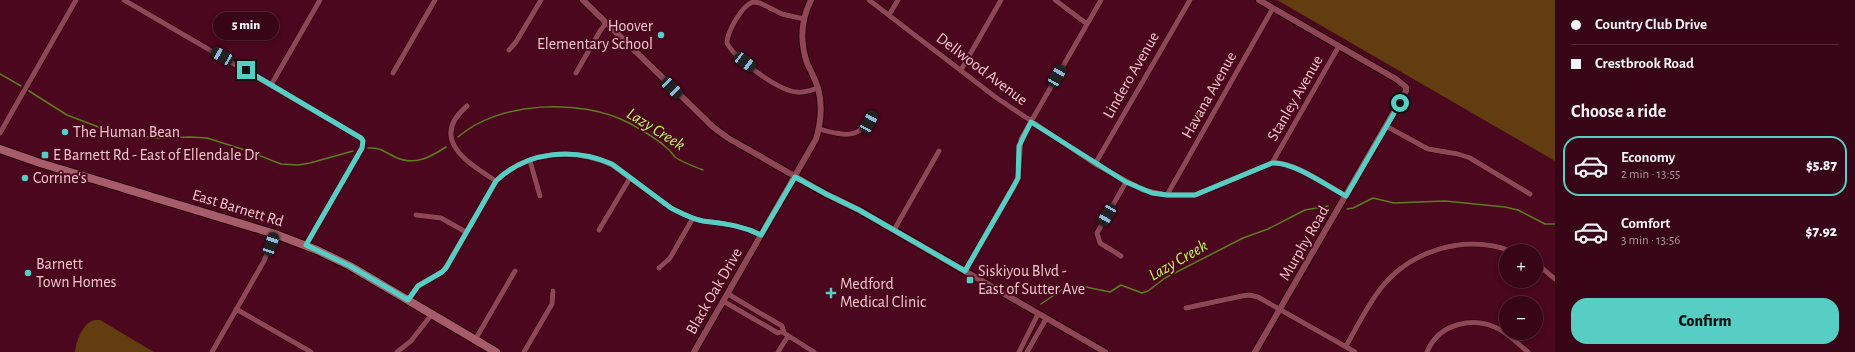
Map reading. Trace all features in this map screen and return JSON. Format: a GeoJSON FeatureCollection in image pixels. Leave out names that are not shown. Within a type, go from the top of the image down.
{"type":"FeatureCollection","features":[{"type":"Feature","properties":{"kind":"main road","name":"East Barnett Rd"},"geometry":{"type":"LineString","coordinates":[[0,148],[35,161],[275,234],[306,245],[350,266],[496,352]]}},
{"type":"Feature","properties":{"kind":"street"},"geometry":{"type":"LineString","coordinates":[[0,133],[76,0]]}},
{"type":"Feature","properties":{"kind":"street"},"geometry":{"type":"LineString","coordinates":[[124,0],[358,134],[363,141],[362,148],[306,245]]}},
{"type":"Feature","properties":{"kind":"street"},"geometry":{"type":"LineString","coordinates":[[271,85],[320,0]]}},
{"type":"Feature","properties":{"kind":"street"},"geometry":{"type":"LineString","coordinates":[[393,73],[435,0]]}},
{"type":"Feature","properties":{"kind":"street"},"geometry":{"type":"LineString","coordinates":[[509,50],[516,42],[540,0]]}},
{"type":"Feature","properties":{"kind":"street"},"geometry":{"type":"LineString","coordinates":[[583,0],[712,127],[728,138],[795,177],[894,230],[1046,319],[1106,352]]}},
{"type":"Feature","properties":{"kind":"street","name":"Black Oak Drive"},"geometry":{"type":"LineString","coordinates":[[694,352],[812,148],[819,129],[821,111],[818,88],[805,55],[802,36],[804,19],[810,0]]}},
{"type":"Feature","properties":{"kind":"street","name":"Dellwood Avenue"},"geometry":{"type":"LineString","coordinates":[[868,0],[1031,122],[1095,164],[1126,182],[1152,193],[1167,195],[1195,195],[1272,163]]}},
{"type":"Feature","properties":{"kind":"street"},"geometry":{"type":"LineString","coordinates":[[889,15],[898,0]]}},
{"type":"Feature","properties":{"kind":"street"},"geometry":{"type":"LineString","coordinates":[[960,70],[1001,0]]}},
{"type":"Feature","properties":{"kind":"street"},"geometry":{"type":"LineString","coordinates":[[1055,0],[1087,24]]}},
{"type":"Feature","properties":{"kind":"street"},"geometry":{"type":"LineString","coordinates":[[965,271],[1018,178],[1019,146],[1031,122],[1101,0]]}},
{"type":"Feature","properties":{"kind":"street","name":"Lindero Avenue"},"geometry":{"type":"LineString","coordinates":[[1095,164],[1190,0]]}},
{"type":"Feature","properties":{"kind":"street"},"geometry":{"type":"LineString","coordinates":[[1259,0],[1340,46]]}},
{"type":"Feature","properties":{"kind":"street"},"geometry":{"type":"LineString","coordinates":[[804,19],[782,14],[760,3],[752,2],[744,8],[728,35],[728,43],[745,62],[783,88],[796,92],[818,88]]}},
{"type":"Feature","properties":{"kind":"street","name":"Havana Avenue"},"geometry":{"type":"LineString","coordinates":[[1167,195],[1273,8]]}},
{"type":"Feature","properties":{"kind":"street"},"geometry":{"type":"LineString","coordinates":[[576,73],[600,31],[606,24]]}},
{"type":"Feature","properties":{"kind":"street","name":"Murphy Road"},"geometry":{"type":"LineString","coordinates":[[1256,352],[1406,91],[1406,87],[1340,46]]}},
{"type":"Feature","properties":{"kind":"street","name":"Stanley Avenue"},"geometry":{"type":"LineString","coordinates":[[1272,163],[1340,46]]}},
{"type":"Feature","properties":{"kind":"street"},"geometry":{"type":"LineString","coordinates":[[467,106],[460,112],[453,125],[452,139],[454,146],[469,163],[496,181]]}},
{"type":"Feature","properties":{"kind":"street"},"geometry":{"type":"LineString","coordinates":[[819,129],[841,135],[856,133],[869,122],[874,114]]}},
{"type":"Feature","properties":{"kind":"street"},"geometry":{"type":"LineString","coordinates":[[1386,126],[1428,149],[1464,156],[1530,194]]}},
{"type":"Feature","properties":{"kind":"street"},"geometry":{"type":"LineString","coordinates":[[894,230],[939,151]]}},
{"type":"Feature","properties":{"kind":"street"},"geometry":{"type":"LineString","coordinates":[[408,300],[418,286],[442,272],[446,268],[496,181],[508,171],[530,161],[556,153],[578,154],[612,164],[671,208],[693,218],[738,225],[761,235]]}},
{"type":"Feature","properties":{"kind":"street"},"geometry":{"type":"LineString","coordinates":[[530,161],[540,196]]}},
{"type":"Feature","properties":{"kind":"street"},"geometry":{"type":"LineString","coordinates":[[1272,163],[1284,163],[1346,196]]}},
{"type":"Feature","properties":{"kind":"street"},"geometry":{"type":"LineString","coordinates":[[600,230],[630,178]]}},
{"type":"Feature","properties":{"kind":"street"},"geometry":{"type":"LineString","coordinates":[[1121,256],[1100,243],[1097,233],[1126,182]]}},
{"type":"Feature","properties":{"kind":"street"},"geometry":{"type":"LineString","coordinates":[[416,215],[440,218],[466,232]]}},
{"type":"Feature","properties":{"kind":"street"},"geometry":{"type":"LineString","coordinates":[[659,268],[670,258],[693,218]]}},
{"type":"Feature","properties":{"kind":"street"},"geometry":{"type":"LineString","coordinates":[[212,352],[264,261],[275,234]]}},
{"type":"Feature","properties":{"kind":"street"},"geometry":{"type":"LineString","coordinates":[[1346,346],[1381,288],[1404,266],[1421,255],[1466,244],[1486,245],[1499,248]]}},
{"type":"Feature","properties":{"kind":"street"},"geometry":{"type":"LineString","coordinates":[[1543,269],[1555,279]]}},
{"type":"Feature","properties":{"kind":"street"},"geometry":{"type":"LineString","coordinates":[[475,340],[515,271]]}},
{"type":"Feature","properties":{"kind":"street"},"geometry":{"type":"LineString","coordinates":[[524,352],[552,304],[554,291]]}},
{"type":"Feature","properties":{"kind":"street"},"geometry":{"type":"LineString","coordinates":[[728,294],[782,326],[783,332],[814,352]]}},
{"type":"Feature","properties":{"kind":"street"},"geometry":{"type":"LineString","coordinates":[[1186,308],[1249,295],[1258,297],[1355,352]]}},
{"type":"Feature","properties":{"kind":"street"},"geometry":{"type":"LineString","coordinates":[[723,301],[778,333],[783,332]]}},
{"type":"Feature","properties":{"kind":"street"},"geometry":{"type":"LineString","coordinates":[[236,308],[311,352]]}},
{"type":"Feature","properties":{"kind":"street"},"geometry":{"type":"LineString","coordinates":[[397,352],[411,341],[432,314]]}},
{"type":"Feature","properties":{"kind":"street"},"geometry":{"type":"LineString","coordinates":[[1018,352],[1038,314]]}},
{"type":"Feature","properties":{"kind":"street"},"geometry":{"type":"LineString","coordinates":[[1027,352],[1046,319]]}},
{"type":"Feature","properties":{"kind":"street"},"geometry":{"type":"LineString","coordinates":[[1426,352],[1432,342],[1447,329],[1456,324],[1474,322],[1500,330],[1528,352]]}},
{"type":"Feature","properties":{"kind":"street"},"geometry":{"type":"LineString","coordinates":[[778,352],[788,336]]}},
{"type":"Feature","properties":{"kind":"shaded area"},"geometry":{"type":"Polygon","coordinates":[[[1277,0],[1555,0],[1555,161],[1277,0]]]}},
{"type":"Feature","properties":{"kind":"shaded area"},"geometry":{"type":"Polygon","coordinates":[[[95,320],[100,320],[154,352],[75,352],[77,342],[83,328],[95,320]]]}},
{"type":"Feature","properties":{"kind":"waterway","name":"Lazy Creek"},"geometry":{"type":"LineString","coordinates":[[0,74],[21,86]]}},
{"type":"Feature","properties":{"kind":"waterway","name":"Lazy Creek"},"geometry":{"type":"LineString","coordinates":[[29,91],[67,115],[109,131],[156,138],[207,138],[245,150],[281,164],[298,165],[310,163],[353,151]]}},
{"type":"Feature","properties":{"kind":"waterway","name":"Lazy Creek"},"geometry":{"type":"LineString","coordinates":[[458,137],[475,125],[495,116],[517,110],[541,107],[565,107],[588,110],[610,115],[629,123],[658,141],[678,159],[703,170]]}},
{"type":"Feature","properties":{"kind":"waterway","name":"Lazy Creek"},"geometry":{"type":"LineString","coordinates":[[368,148],[379,149],[402,160],[415,161],[421,160],[446,147]]}},
{"type":"Feature","properties":{"kind":"waterway","name":"Lazy Creek"},"geometry":{"type":"LineString","coordinates":[[1347,209],[1353,208],[1373,198],[1394,203],[1445,201],[1505,207],[1518,210],[1545,224],[1555,224]]}},
{"type":"Feature","properties":{"kind":"waterway","name":"Lazy Creek"},"geometry":{"type":"LineString","coordinates":[[1041,304],[1063,289],[1081,286],[1110,292],[1121,285],[1142,293],[1148,291],[1165,278],[1243,238],[1268,229],[1305,210],[1328,206]]}},
{"type":"Feature","properties":{"kind":"place","name":"Hoover Elementary School"},"geometry":{"type":"Point","coordinates":[661,35]}},
{"type":"Feature","properties":{"kind":"place","name":"The Human Bean"},"geometry":{"type":"Point","coordinates":[65,132]}},
{"type":"Feature","properties":{"kind":"place","name":"E Barnett Rd - East of Ellendale Dr"},"geometry":{"type":"Point","coordinates":[45,155]}},
{"type":"Feature","properties":{"kind":"place","name":"Corrine‘s"},"geometry":{"type":"Point","coordinates":[25,178]}},
{"type":"Feature","properties":{"kind":"place","name":"Barnett Town Homes"},"geometry":{"type":"Point","coordinates":[28,273]}},
{"type":"Feature","properties":{"kind":"place","name":"Siskiyou Blvd - East of Sutter Ave"},"geometry":{"type":"Point","coordinates":[970,280]}},
{"type":"Feature","properties":{"kind":"place","name":"Medford Medical Clinic"},"geometry":{"type":"Point","coordinates":[831,293]}},
{"type":"Feature","properties":{"kind":"route"},"geometry":{"type":"LineString","coordinates":[[246,70],[358,134],[361,138],[363,141],[362,148],[306,245],[350,266],[408,300],[418,286],[424,281],[442,272],[446,268],[496,181],[501,176],[522,164],[556,153],[578,154],[612,164],[671,208],[693,218],[738,225],[761,235],[795,177],[859,210],[965,271],[1018,178],[1019,146],[1021,139],[1031,122],[1095,164],[1126,182],[1152,193],[1180,196],[1195,195],[1272,163],[1278,162],[1290,166],[1346,196],[1400,103]]}}]}
